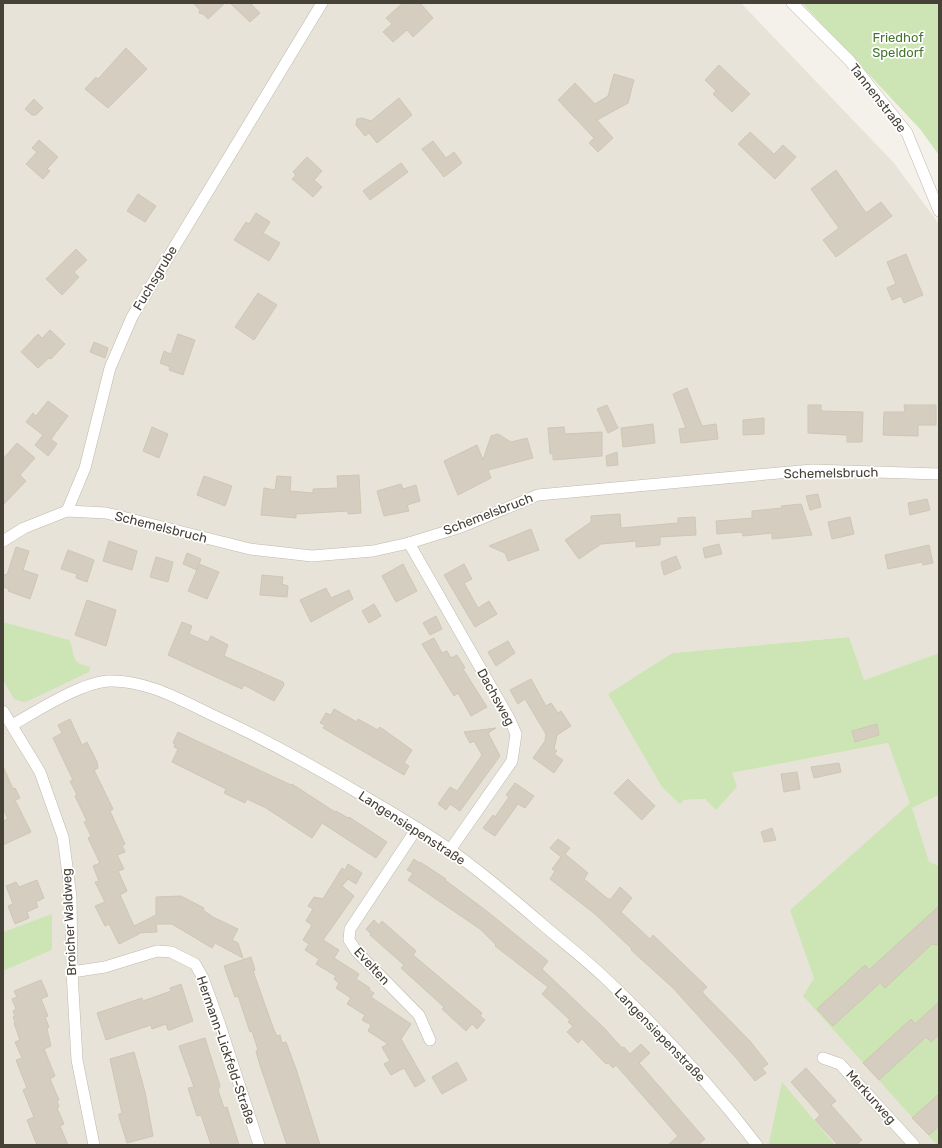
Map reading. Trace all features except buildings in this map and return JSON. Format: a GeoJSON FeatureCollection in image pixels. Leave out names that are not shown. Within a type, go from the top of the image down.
{"type":"FeatureCollection","features":[{"type":"Feature","properties":{"kind":"street","name":"Fuchsgrube"},"geometry":{"type":"LineString","coordinates":[[66,511],[85,468],[110,368],[132,317],[322,3]]}},
{"type":"Feature","properties":{"kind":"street","name":"Tannenstraße"},"geometry":{"type":"LineString","coordinates":[[792,3],[849,60],[907,133],[939,211]]}},
{"type":"Feature","properties":{"kind":"street","name":"Schemelsbruch"},"geometry":{"type":"LineString","coordinates":[[66,511],[106,514],[250,549],[312,556],[373,550],[409,543],[461,527],[538,495],[812,470],[939,474]]}},
{"type":"Feature","properties":{"kind":"street"},"geometry":{"type":"LineString","coordinates":[[3,541],[24,528],[66,511]]}},
{"type":"Feature","properties":{"kind":"street","name":"Dachsweg"},"geometry":{"type":"LineString","coordinates":[[409,543],[509,718],[516,734],[512,760],[450,850]]}},
{"type":"Feature","properties":{"kind":"street","name":"Langensiepenstraße"},"geometry":{"type":"LineString","coordinates":[[12,725],[64,696],[96,684],[107,681],[128,683],[153,689],[250,733],[324,773],[417,828],[450,850],[506,894],[604,977],[680,1053],[725,1103],[756,1145]]}},
{"type":"Feature","properties":{"kind":"street","name":"Broicher Waldweg"},"geometry":{"type":"LineString","coordinates":[[3,711],[40,772],[63,837],[71,897],[72,972],[77,1060],[94,1145]]}},
{"type":"Feature","properties":{"kind":"street","name":"Evelten"},"geometry":{"type":"LineString","coordinates":[[417,828],[350,929],[349,940],[357,952],[419,1015],[430,1040]]}},
{"type":"Feature","properties":{"kind":"street","name":"Hermann-Lickfeld-Straße"},"geometry":{"type":"LineString","coordinates":[[72,972],[105,968],[157,951],[171,952],[195,964],[203,978],[219,1022],[259,1145]]}},
{"type":"Feature","properties":{"kind":"street","name":"Merkurweg"},"geometry":{"type":"LineString","coordinates":[[823,1058],[840,1064],[914,1145]]}},
{"type":"Feature","properties":{"kind":"shaded area"},"geometry":{"type":"Polygon","coordinates":[[[3,3],[741,3],[894,163],[939,224],[939,653],[864,680],[848,637],[672,653],[608,694],[684,800],[705,799],[716,809],[732,773],[888,743],[911,803],[790,910],[912,808],[939,795],[939,1145],[3,1145],[3,971],[52,950],[52,915],[3,932],[3,3]]]}},
{"type":"Feature","properties":{"kind":"green space","name":"Friedhof Speldorf"},"geometry":{"type":"Polygon","coordinates":[[[802,3],[939,3],[939,155],[920,129],[802,3]]]}},
{"type":"Feature","properties":{"kind":"green space"},"geometry":{"type":"Polygon","coordinates":[[[3,622],[69,640],[75,659],[80,664],[90,667],[89,672],[28,701],[24,702],[14,699],[3,680],[3,622]]]}},
{"type":"Feature","properties":{"kind":"green space"},"geometry":{"type":"Polygon","coordinates":[[[849,637],[864,680],[939,653],[939,795],[912,808],[929,862],[939,866],[939,1145],[937,1145],[803,996],[814,978],[790,910],[910,803],[888,743],[732,773],[737,787],[716,810],[705,799],[684,800],[680,804],[662,787],[608,694],[672,653],[849,637]]]}},
{"type":"Feature","properties":{"kind":"green space"},"geometry":{"type":"Polygon","coordinates":[[[52,914],[52,950],[3,971],[3,932],[52,914]]]}},
{"type":"Feature","properties":{"kind":"green space"},"geometry":{"type":"Polygon","coordinates":[[[782,1082],[835,1145],[770,1145],[769,1143],[782,1082]]]}}]}
